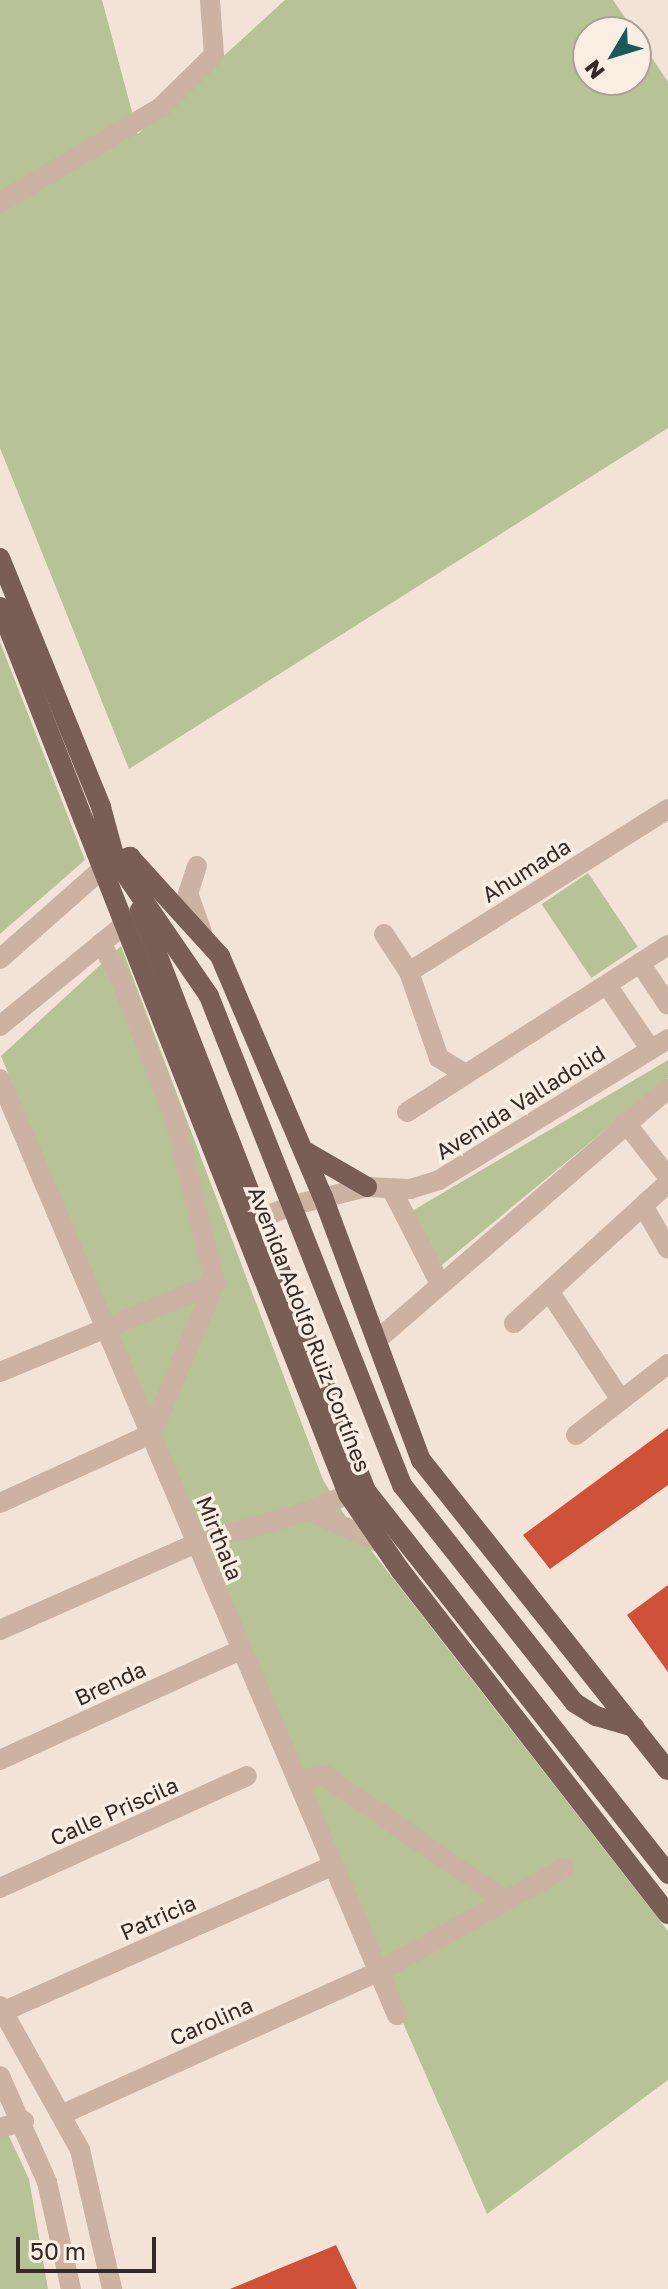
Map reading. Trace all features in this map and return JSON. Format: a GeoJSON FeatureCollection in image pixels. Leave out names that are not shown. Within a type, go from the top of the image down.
{"type":"FeatureCollection","features":[{"type":"Feature","properties":{"kind":"main road"},"geometry":{"type":"LineString","coordinates":[[0,558],[101,807],[114,862],[127,881],[136,915],[209,996],[294,1205],[383,1448],[421,1515],[575,1703],[596,1716],[634,1727]]}},
{"type":"Feature","properties":{"kind":"main road","name":"Avenida Adolfo Ruiz Cortínes"},"geometry":{"type":"LineString","coordinates":[[0,607],[90,837],[114,862],[164,891],[208,942],[246,1004],[429,1473],[668,1770]]}},
{"type":"Feature","properties":{"kind":"main road","name":"Avenida Adolfo Ruiz Cortínes"},"geometry":{"type":"LineString","coordinates":[[114,862],[353,1502],[378,1542],[668,1914]]}},
{"type":"Feature","properties":{"kind":"main road"},"geometry":{"type":"LineString","coordinates":[[303,1150],[367,1187]]}},
{"type":"Feature","properties":{"kind":"main road"},"geometry":{"type":"LineString","coordinates":[[255,1236],[366,1491],[668,1874]]}},
{"type":"Feature","properties":{"kind":"main road"},"geometry":{"type":"LineString","coordinates":[[255,1236],[325,1425],[361,1499],[668,1894]]}},
{"type":"Feature","properties":{"kind":"street"},"geometry":{"type":"LineString","coordinates":[[0,203],[171,97],[214,55],[210,0]]}},
{"type":"Feature","properties":{"kind":"street","name":"Ahumada"},"geometry":{"type":"LineString","coordinates":[[409,972],[668,809]]}},
{"type":"Feature","properties":{"kind":"street"},"geometry":{"type":"LineString","coordinates":[[0,959],[114,862]]}},
{"type":"Feature","properties":{"kind":"street"},"geometry":{"type":"LineString","coordinates":[[197,866],[188,893],[208,942]]}},
{"type":"Feature","properties":{"kind":"street"},"geometry":{"type":"LineString","coordinates":[[0,1026],[164,891]]}},
{"type":"Feature","properties":{"kind":"street"},"geometry":{"type":"LineString","coordinates":[[384,934],[409,972],[439,1058],[462,1072]]}},
{"type":"Feature","properties":{"kind":"street"},"geometry":{"type":"LineString","coordinates":[[0,1503],[151,1434],[215,1283],[176,1123],[121,980],[101,943]]}},
{"type":"Feature","properties":{"kind":"street"},"geometry":{"type":"LineString","coordinates":[[407,1112],[462,1072],[668,945]]}},
{"type":"Feature","properties":{"kind":"street"},"geometry":{"type":"LineString","coordinates":[[640,963],[668,1005]]}},
{"type":"Feature","properties":{"kind":"street"},"geometry":{"type":"LineString","coordinates":[[607,985],[659,1044]]}},
{"type":"Feature","properties":{"kind":"street","name":"Avenida Valladolid"},"geometry":{"type":"LineString","coordinates":[[255,1236],[294,1205],[367,1187],[392,1190],[439,1180],[659,1044]]}},
{"type":"Feature","properties":{"kind":"street","name":"Mirthala"},"geometry":{"type":"LineString","coordinates":[[0,1079],[103,1330],[151,1434],[331,1866],[397,2015]]}},
{"type":"Feature","properties":{"kind":"street"},"geometry":{"type":"LineString","coordinates":[[377,1340],[625,1122],[665,1099]]}},
{"type":"Feature","properties":{"kind":"street"},"geometry":{"type":"LineString","coordinates":[[625,1122],[668,1177]]}},
{"type":"Feature","properties":{"kind":"street"},"geometry":{"type":"LineString","coordinates":[[514,1323],[668,1183]]}},
{"type":"Feature","properties":{"kind":"street"},"geometry":{"type":"LineString","coordinates":[[392,1190],[440,1284]]}},
{"type":"Feature","properties":{"kind":"street"},"geometry":{"type":"LineString","coordinates":[[644,1207],[668,1249]]}},
{"type":"Feature","properties":{"kind":"street"},"geometry":{"type":"LineString","coordinates":[[0,1372],[215,1283]]}},
{"type":"Feature","properties":{"kind":"street"},"geometry":{"type":"LineString","coordinates":[[549,1291],[621,1400]]}},
{"type":"Feature","properties":{"kind":"street"},"geometry":{"type":"LineString","coordinates":[[576,1435],[668,1364]]}},
{"type":"Feature","properties":{"kind":"street"},"geometry":{"type":"LineString","coordinates":[[0,1630],[196,1543],[353,1502]]}},
{"type":"Feature","properties":{"kind":"street"},"geometry":{"type":"LineString","coordinates":[[310,1511],[378,1542]]}},
{"type":"Feature","properties":{"kind":"street","name":"Brenda"},"geometry":{"type":"LineString","coordinates":[[0,1760],[240,1650]]}},
{"type":"Feature","properties":{"kind":"street"},"geometry":{"type":"LineString","coordinates":[[298,1782],[324,1775],[501,1898]]}},
{"type":"Feature","properties":{"kind":"street","name":"Calle Priscila"},"geometry":{"type":"LineString","coordinates":[[0,1888],[247,1776]]}},
{"type":"Feature","properties":{"kind":"street","name":"Patricia"},"geometry":{"type":"LineString","coordinates":[[1,2010],[331,1866]]}},
{"type":"Feature","properties":{"kind":"street","name":"Carolina"},"geometry":{"type":"LineString","coordinates":[[63,2114],[378,1972],[501,1898],[564,1868]]}},
{"type":"Feature","properties":{"kind":"street"},"geometry":{"type":"LineString","coordinates":[[1,2010],[63,2114],[90,2178],[112,2289]]}},
{"type":"Feature","properties":{"kind":"street"},"geometry":{"type":"LineString","coordinates":[[0,2076],[24,2121],[47,2182],[71,2289]]}},
{"type":"Feature","properties":{"kind":"street"},"geometry":{"type":"LineString","coordinates":[[0,2128],[24,2121]]}},
{"type":"Feature","properties":{"kind":"green space"},"geometry":{"type":"Polygon","coordinates":[[[0,0],[102,0],[138,134],[285,0],[613,0],[624,16],[572,16],[572,96],[652,96],[652,58],[668,82],[668,428],[129,769],[0,448],[0,0]]]}},
{"type":"Feature","properties":{"kind":"green space"},"geometry":{"type":"Polygon","coordinates":[[[0,642],[85,860],[0,934],[0,642]]]}},
{"type":"Feature","properties":{"kind":"green space"},"geometry":{"type":"Polygon","coordinates":[[[588,873],[638,947],[591,978],[542,904],[588,873]]]}},
{"type":"Feature","properties":{"kind":"green space"},"geometry":{"type":"Polygon","coordinates":[[[121,946],[323,1480],[349,1522],[668,1931],[668,2080],[487,2214],[367,1941],[1,1056],[121,946]]]}},
{"type":"Feature","properties":{"kind":"green space"},"geometry":{"type":"Polygon","coordinates":[[[668,1060],[668,1078],[437,1269],[412,1211],[668,1060]]]}},
{"type":"Feature","properties":{"kind":"green space"},"geometry":{"type":"Polygon","coordinates":[[[8,2134],[29,2179],[48,2289],[0,2289],[0,2136],[8,2134]]]}},
{"type":"Feature","properties":{"kind":"building"},"geometry":{"type":"Polygon","coordinates":[[[668,1428],[668,1485],[550,1569],[523,1535],[668,1428]]]}},
{"type":"Feature","properties":{"kind":"building"},"geometry":{"type":"Polygon","coordinates":[[[668,1585],[668,1672],[627,1615],[668,1585]]]}},
{"type":"Feature","properties":{"kind":"building"},"geometry":{"type":"Polygon","coordinates":[[[336,2245],[357,2289],[230,2289],[336,2245]]]}}]}
